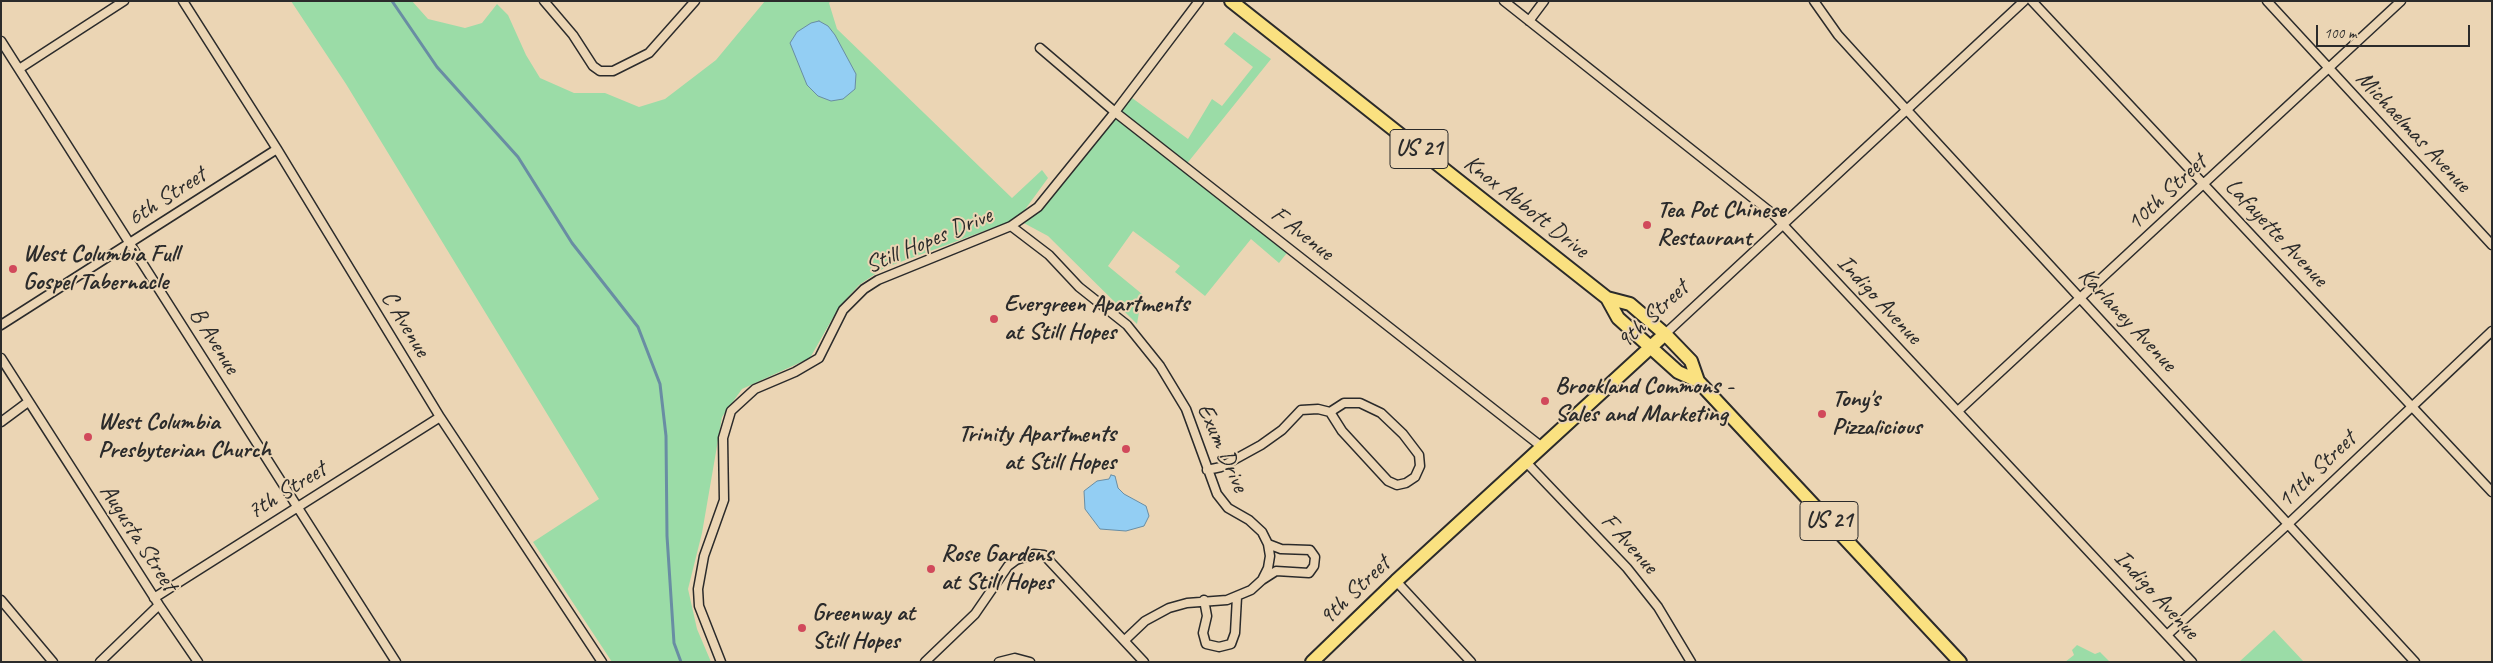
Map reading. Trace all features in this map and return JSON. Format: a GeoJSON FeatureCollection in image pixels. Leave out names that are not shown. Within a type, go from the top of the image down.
{"type":"FeatureCollection","features":[{"type":"Feature","properties":{"kind":"main road","name":"Knox Abbott Drive"},"geometry":{"type":"LineString","coordinates":[[1231,1],[1607,298],[1618,318],[1678,372],[1698,381],[1960,662]]}},
{"type":"Feature","properties":{"kind":"main road","name":"Knox Abbott Drive"},"geometry":{"type":"LineString","coordinates":[[1607,298],[1630,304],[1665,334],[1691,361],[1698,381]]}},
{"type":"Feature","properties":{"kind":"main road","name":"9th Street"},"geometry":{"type":"LineString","coordinates":[[1312,662],[1396,581],[1665,334]]}},
{"type":"Feature","properties":{"kind":"street"},"geometry":{"type":"LineString","coordinates":[[19,68],[124,1]]}},
{"type":"Feature","properties":{"kind":"street","name":"C Avenue"},"geometry":{"type":"LineString","coordinates":[[183,1],[277,149],[440,417],[602,662]]}},
{"type":"Feature","properties":{"kind":"street"},"geometry":{"type":"LineString","coordinates":[[544,1],[573,35],[593,66],[600,71],[613,71],[649,53],[695,1]]}},
{"type":"Feature","properties":{"kind":"street","name":"Still Hopes Drive"},"geometry":{"type":"LineString","coordinates":[[721,662],[699,606],[698,589],[704,556],[724,500],[723,438],[731,411],[755,389],[794,372],[819,358],[843,310],[864,289],[878,280],[1011,226],[1038,207],[1115,112],[1200,1]]}},
{"type":"Feature","properties":{"kind":"street","name":"Indigo Avenue"},"geometry":{"type":"LineString","coordinates":[[1504,1],[1773,214],[2192,662]]}},
{"type":"Feature","properties":{"kind":"street"},"geometry":{"type":"LineString","coordinates":[[1529,21],[1544,1]]}},
{"type":"Feature","properties":{"kind":"street","name":"Karlaney Avenue"},"geometry":{"type":"LineString","coordinates":[[1814,1],[1838,35],[2415,662]]}},
{"type":"Feature","properties":{"kind":"street","name":"9th Street"},"geometry":{"type":"LineString","coordinates":[[1665,334],[2024,1]]}},
{"type":"Feature","properties":{"kind":"street","name":"Lafayette Avenue"},"geometry":{"type":"LineString","coordinates":[[2032,1],[2492,492]]}},
{"type":"Feature","properties":{"kind":"street","name":"Michaelmas Avenue"},"geometry":{"type":"LineString","coordinates":[[2267,1],[2492,245]]}},
{"type":"Feature","properties":{"kind":"street","name":"10th Street"},"geometry":{"type":"LineString","coordinates":[[1958,411],[2401,1]]}},
{"type":"Feature","properties":{"kind":"street","name":"B Avenue"},"geometry":{"type":"LineString","coordinates":[[2,44],[396,662]]}},
{"type":"Feature","properties":{"kind":"street","name":"F Avenue"},"geometry":{"type":"LineString","coordinates":[[1040,48],[1115,112],[1542,447]]}},
{"type":"Feature","properties":{"kind":"street","name":"6th Street"},"geometry":{"type":"LineString","coordinates":[[1,325],[277,149]]}},
{"type":"Feature","properties":{"kind":"street","name":"Exum Drive"},"geometry":{"type":"LineString","coordinates":[[1011,226],[1049,255],[1079,288],[1110,311],[1132,331],[1160,366],[1186,409],[1199,440],[1206,470],[1217,494],[1228,508],[1249,520],[1262,532],[1268,544]]}},
{"type":"Feature","properties":{"kind":"street","name":"11th Street"},"geometry":{"type":"LineString","coordinates":[[2167,635],[2287,525],[2411,405],[2492,331]]}},
{"type":"Feature","properties":{"kind":"street","name":"Augusta Street"},"geometry":{"type":"LineString","coordinates":[[1,358],[154,598],[198,662]]}},
{"type":"Feature","properties":{"kind":"street"},"geometry":{"type":"LineString","coordinates":[[1,422],[28,402]]}},
{"type":"Feature","properties":{"kind":"street"},"geometry":{"type":"LineString","coordinates":[[1206,470],[1221,467],[1261,445],[1282,430],[1301,410],[1318,409],[1330,412],[1342,431],[1388,481],[1397,484],[1406,483],[1415,476],[1420,466],[1418,455],[1403,434],[1381,414],[1360,403],[1344,404],[1330,412]]}},
{"type":"Feature","properties":{"kind":"street","name":"7th Street"},"geometry":{"type":"LineString","coordinates":[[154,598],[440,417]]}},
{"type":"Feature","properties":{"kind":"street","name":"F Avenue"},"geometry":{"type":"LineString","coordinates":[[1526,462],[1627,568],[1664,615],[1691,662]]}},
{"type":"Feature","properties":{"kind":"street"},"geometry":{"type":"LineString","coordinates":[[1262,580],[1268,568],[1270,556],[1268,544]]}},
{"type":"Feature","properties":{"kind":"street"},"geometry":{"type":"LineString","coordinates":[[1125,640],[1138,627],[1158,613],[1187,603],[1237,597],[1251,590],[1262,580],[1276,572],[1309,572],[1314,566],[1315,557],[1310,550],[1281,549],[1268,544]]}},
{"type":"Feature","properties":{"kind":"street"},"geometry":{"type":"LineString","coordinates":[[925,662],[975,614],[1008,566],[1016,560],[1034,554],[1044,555],[1144,662]]}},
{"type":"Feature","properties":{"kind":"street"},"geometry":{"type":"LineString","coordinates":[[1396,581],[1471,662]]}},
{"type":"Feature","properties":{"kind":"street"},"geometry":{"type":"LineString","coordinates":[[1204,600],[1207,616],[1204,633],[1206,644],[1219,647],[1230,644],[1235,633],[1237,597]]}},
{"type":"Feature","properties":{"kind":"street"},"geometry":{"type":"LineString","coordinates":[[1,600],[53,662]]}},
{"type":"Feature","properties":{"kind":"street"},"geometry":{"type":"LineString","coordinates":[[100,662],[159,605]]}},
{"type":"Feature","properties":{"kind":"street"},"geometry":{"type":"LineString","coordinates":[[999,662],[1015,658],[1030,662]]}},
{"type":"Feature","properties":{"kind":"green space"},"geometry":{"type":"Polygon","coordinates":[[[291,1],[412,1],[428,19],[465,28],[482,23],[497,4],[508,15],[526,55],[540,78],[574,93],[605,93],[639,107],[665,99],[716,60],[765,1],[831,1],[829,3],[837,29],[1012,198],[1042,170],[1048,178],[1021,215],[1006,223],[884,268],[859,285],[839,307],[810,358],[742,389],[722,417],[702,533],[688,589],[697,629],[711,662],[612,662],[533,542],[599,499],[346,84],[291,1]]]}},
{"type":"Feature","properties":{"kind":"green space"},"geometry":{"type":"Polygon","coordinates":[[[1234,32],[1271,59],[1185,166],[1290,249],[1279,263],[1251,239],[1205,296],[1175,272],[1180,266],[1133,231],[1108,266],[1142,294],[1137,324],[1048,236],[1020,221],[1038,207],[1128,95],[1188,139],[1212,99],[1222,106],[1253,67],[1224,44],[1234,32]]]}},
{"type":"Feature","properties":{"kind":"green space"},"geometry":{"type":"Polygon","coordinates":[[[2274,630],[2304,662],[2239,662],[2274,630]]]}},
{"type":"Feature","properties":{"kind":"green space"},"geometry":{"type":"Polygon","coordinates":[[[2077,645],[2095,654],[2100,652],[2110,662],[2065,662],[2074,655],[2072,650],[2077,645]]]}},
{"type":"Feature","properties":{"kind":"water"},"geometry":{"type":"Polygon","coordinates":[[[819,21],[828,26],[835,35],[856,74],[855,89],[843,99],[831,101],[818,96],[807,85],[790,43],[797,32],[811,23],[819,21]]]}},
{"type":"Feature","properties":{"kind":"water"},"geometry":{"type":"Polygon","coordinates":[[[1111,475],[1115,476],[1118,488],[1124,494],[1146,506],[1149,516],[1144,526],[1126,531],[1100,529],[1085,509],[1084,491],[1097,481],[1109,479],[1111,475]]]}},
{"type":"Feature","properties":{"kind":"waterway"},"geometry":{"type":"LineString","coordinates":[[392,1],[437,67],[518,157],[572,243],[638,327],[660,384],[666,436],[667,536],[674,643],[681,662]]}},
{"type":"Feature","properties":{"kind":"place","name":"Tea Pot Chinese Restaurant"},"geometry":{"type":"Point","coordinates":[1647,225]}},
{"type":"Feature","properties":{"kind":"place","name":"West Columbia Full Gospel Tabernacle"},"geometry":{"type":"Point","coordinates":[13,269]}},
{"type":"Feature","properties":{"kind":"place","name":"Evergreen Apartments at Still Hopes"},"geometry":{"type":"Point","coordinates":[994,319]}},
{"type":"Feature","properties":{"kind":"place","name":"Brookland Commons - Sales and Marketing"},"geometry":{"type":"Point","coordinates":[1545,401]}},
{"type":"Feature","properties":{"kind":"place","name":"Tony's Pizzalicious"},"geometry":{"type":"Point","coordinates":[1822,414]}},
{"type":"Feature","properties":{"kind":"place","name":"West Columbia Presbyterian Church"},"geometry":{"type":"Point","coordinates":[88,437]}},
{"type":"Feature","properties":{"kind":"place","name":"Trinity Apartments at Still Hopes"},"geometry":{"type":"Point","coordinates":[1126,449]}},
{"type":"Feature","properties":{"kind":"place","name":"Rose Gardens at Still Hopes"},"geometry":{"type":"Point","coordinates":[931,569]}},
{"type":"Feature","properties":{"kind":"place","name":"Greenway at Still Hopes"},"geometry":{"type":"Point","coordinates":[802,628]}}]}
